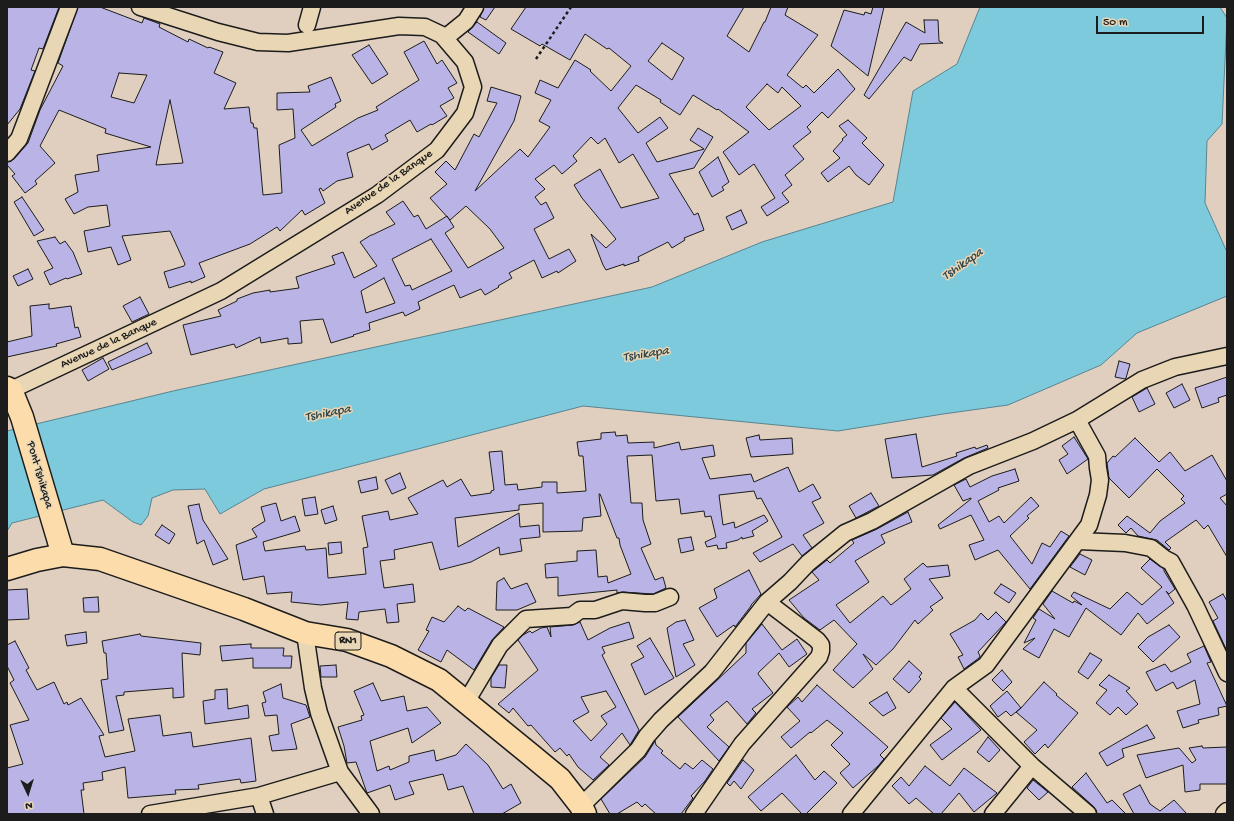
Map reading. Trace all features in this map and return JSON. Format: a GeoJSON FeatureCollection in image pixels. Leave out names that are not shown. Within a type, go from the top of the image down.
{"type":"FeatureCollection","features":[{"type":"Feature","properties":{"kind":"main road","name":"Pont Tshikapa"},"geometry":{"type":"LineString","coordinates":[[9,389],[22,417],[63,555]]}},
{"type":"Feature","properties":{"kind":"main road","name":"RN1"},"geometry":{"type":"LineString","coordinates":[[7,569],[37,560],[63,555],[100,559],[244,609],[305,633],[347,640],[391,656],[439,680],[560,779],[583,810]]}},
{"type":"Feature","properties":{"kind":"street"},"geometry":{"type":"LineString","coordinates":[[7,153],[20,139],[69,7]]}},
{"type":"Feature","properties":{"kind":"street","name":"Avenue de la Banque"},"geometry":{"type":"LineString","coordinates":[[9,389],[221,291],[377,195],[437,150],[465,113],[473,87],[465,62],[442,35],[425,27],[399,26],[288,43],[258,42],[218,32],[140,7]]}},
{"type":"Feature","properties":{"kind":"street"},"geometry":{"type":"LineString","coordinates":[[307,25],[312,7]]}},
{"type":"Feature","properties":{"kind":"street"},"geometry":{"type":"LineString","coordinates":[[445,38],[466,21],[474,7]]}},
{"type":"Feature","properties":{"kind":"street"},"geometry":{"type":"LineString","coordinates":[[583,810],[638,750],[647,736],[661,720],[712,672],[767,602],[790,582],[808,563],[845,534],[872,521],[969,466],[1033,441],[1077,420],[1142,380],[1175,367],[1227,356]]}},
{"type":"Feature","properties":{"kind":"street"},"geometry":{"type":"LineString","coordinates":[[851,814],[954,688],[986,665],[1089,525],[1098,495],[1100,480],[1097,456],[1077,420]]}},
{"type":"Feature","properties":{"kind":"street"},"geometry":{"type":"LineString","coordinates":[[1078,541],[1125,544],[1151,548],[1171,562],[1196,605],[1227,673]]}},
{"type":"Feature","properties":{"kind":"street"},"geometry":{"type":"LineString","coordinates":[[466,702],[500,645],[526,619],[572,616],[580,610],[595,610],[622,601],[655,603],[670,597]]}},
{"type":"Feature","properties":{"kind":"street"},"geometry":{"type":"LineString","coordinates":[[694,814],[742,744],[819,657],[821,645],[817,640],[767,602]]}},
{"type":"Feature","properties":{"kind":"street"},"geometry":{"type":"LineString","coordinates":[[305,633],[313,688],[319,713],[340,772],[371,814]]}},
{"type":"Feature","properties":{"kind":"street"},"geometry":{"type":"LineString","coordinates":[[954,688],[1032,766],[1088,814]]}},
{"type":"Feature","properties":{"kind":"street"},"geometry":{"type":"LineString","coordinates":[[994,814],[1032,766]]}},
{"type":"Feature","properties":{"kind":"street"},"geometry":{"type":"LineString","coordinates":[[150,814],[259,796],[340,772]]}},
{"type":"Feature","properties":{"kind":"street"},"geometry":{"type":"LineString","coordinates":[[259,796],[265,814]]}},
{"type":"Feature","properties":{"kind":"street"},"geometry":{"type":"LineString","coordinates":[[1224,814],[1227,811]]}},
{"type":"Feature","properties":{"kind":"path"},"geometry":{"type":"LineString","coordinates":[[536,58],[571,7]]}},
{"type":"Feature","properties":{"kind":"water","name":"Tshikapa"},"geometry":{"type":"Polygon","coordinates":[[[980,7],[1220,7],[1227,18],[1222,124],[1207,141],[1205,203],[1227,252],[1227,296],[1137,333],[1101,365],[1008,405],[838,431],[583,406],[264,489],[220,514],[205,489],[173,490],[152,498],[148,516],[141,525],[133,522],[103,500],[12,523],[7,531],[7,431],[173,391],[652,287],[762,242],[893,202],[913,91],[957,64],[980,7]]]}},
{"type":"Feature","properties":{"kind":"building"},"geometry":{"type":"Polygon","coordinates":[[[7,7],[59,7],[43,49],[39,48],[31,70],[35,71],[20,109],[7,125],[7,7]]]}},
{"type":"Feature","properties":{"kind":"building"},"geometry":{"type":"Polygon","coordinates":[[[78,7],[100,7],[142,23],[144,18],[160,24],[159,27],[188,42],[189,39],[208,48],[209,47],[223,52],[214,73],[236,83],[224,109],[249,107],[251,123],[253,123],[254,128],[257,128],[263,195],[282,193],[279,145],[295,138],[293,109],[277,110],[277,93],[310,92],[308,86],[331,77],[341,101],[335,104],[336,107],[301,130],[312,146],[358,118],[378,110],[376,107],[419,80],[404,52],[424,41],[437,64],[442,60],[457,83],[448,88],[454,98],[440,106],[447,116],[417,132],[410,120],[385,135],[388,141],[372,150],[369,144],[347,153],[353,177],[337,181],[323,191],[321,188],[319,189],[325,203],[305,215],[302,210],[280,231],[277,227],[250,244],[199,263],[205,277],[191,283],[191,281],[169,288],[164,272],[184,266],[185,264],[170,231],[122,236],[131,260],[118,265],[111,247],[88,252],[84,231],[110,226],[107,205],[88,207],[74,214],[65,199],[78,192],[75,175],[99,171],[97,155],[151,147],[105,133],[106,129],[59,110],[40,146],[55,163],[35,181],[37,184],[25,193],[12,176],[15,174],[7,165],[7,162],[14,159],[28,143],[40,110],[63,66],[58,63],[78,7]],[[119,73],[111,97],[134,103],[147,75],[119,73]],[[170,100],[160,145],[156,165],[183,163],[170,100]]]}},
{"type":"Feature","properties":{"kind":"building"},"geometry":{"type":"Polygon","coordinates":[[[484,7],[495,7],[486,20],[480,17],[484,7]]]}},
{"type":"Feature","properties":{"kind":"building"},"geometry":{"type":"Polygon","coordinates":[[[526,7],[744,7],[727,36],[749,52],[771,7],[788,7],[785,15],[818,35],[787,75],[803,88],[806,85],[814,93],[838,69],[855,89],[828,118],[822,112],[807,127],[811,132],[793,146],[804,159],[785,175],[792,185],[782,193],[789,202],[767,216],[761,207],[775,198],[754,164],[739,175],[723,152],[749,132],[718,109],[717,110],[693,95],[680,115],[660,102],[661,100],[636,85],[618,108],[638,133],[660,117],[668,128],[646,143],[657,162],[704,149],[690,140],[698,128],[713,137],[694,168],[669,174],[694,215],[698,213],[704,230],[684,238],[685,240],[672,248],[668,242],[638,257],[639,261],[606,270],[591,234],[606,248],[616,239],[582,198],[574,185],[600,169],[621,208],[659,198],[633,154],[619,163],[605,138],[598,144],[591,137],[573,156],[577,161],[562,174],[554,165],[535,179],[545,189],[535,197],[541,205],[546,202],[554,218],[534,229],[549,259],[569,249],[576,261],[558,273],[557,271],[542,278],[534,260],[509,273],[512,278],[485,295],[481,289],[460,298],[454,285],[418,302],[420,309],[405,316],[403,312],[369,323],[370,330],[331,343],[323,319],[300,321],[302,343],[288,344],[288,338],[261,343],[260,337],[236,348],[234,344],[191,355],[183,325],[221,316],[218,310],[237,301],[237,299],[253,293],[299,288],[296,277],[335,264],[332,256],[343,252],[354,278],[377,266],[360,242],[395,224],[386,212],[403,201],[414,217],[418,215],[426,229],[447,216],[430,198],[447,184],[435,172],[446,161],[455,170],[474,134],[479,137],[497,103],[487,101],[491,87],[521,96],[514,121],[475,191],[520,149],[528,157],[550,127],[539,121],[551,100],[535,93],[540,80],[558,88],[575,60],[591,70],[590,71],[611,91],[631,66],[609,48],[607,49],[585,34],[570,60],[542,44],[540,46],[511,29],[526,7]],[[662,43],[648,61],[672,80],[684,58],[662,43]],[[767,84],[746,107],[769,130],[801,106],[782,87],[778,93],[767,84]],[[466,206],[450,220],[448,218],[454,227],[445,233],[468,268],[504,248],[490,229],[466,206]],[[431,239],[392,259],[405,286],[410,285],[412,290],[452,271],[431,239]],[[384,278],[361,291],[366,313],[395,303],[384,278]]]}},
{"type":"Feature","properties":{"kind":"building"},"geometry":{"type":"Polygon","coordinates":[[[873,7],[884,7],[868,76],[831,46],[844,10],[864,15],[865,12],[871,14],[873,7]]]}},
{"type":"Feature","properties":{"kind":"building"},"geometry":{"type":"Polygon","coordinates":[[[924,20],[938,20],[939,41],[943,43],[920,44],[911,61],[904,57],[869,99],[864,95],[906,22],[925,33],[924,20]]]}},
{"type":"Feature","properties":{"kind":"building"},"geometry":{"type":"Polygon","coordinates":[[[477,22],[506,43],[499,54],[468,32],[477,22]]]}},
{"type":"Feature","properties":{"kind":"building"},"geometry":{"type":"Polygon","coordinates":[[[369,45],[388,74],[372,84],[352,55],[369,45]]]}},
{"type":"Feature","properties":{"kind":"building"},"geometry":{"type":"Polygon","coordinates":[[[848,120],[867,138],[862,143],[884,165],[869,185],[856,175],[849,166],[828,182],[821,173],[840,158],[833,151],[847,135],[839,126],[848,120]]]}},
{"type":"Feature","properties":{"kind":"building"},"geometry":{"type":"Polygon","coordinates":[[[718,157],[729,182],[722,187],[724,190],[712,197],[699,172],[718,157]]]}},
{"type":"Feature","properties":{"kind":"building"},"geometry":{"type":"Polygon","coordinates":[[[22,197],[44,230],[34,236],[14,202],[22,197]]]}},
{"type":"Feature","properties":{"kind":"building"},"geometry":{"type":"Polygon","coordinates":[[[741,210],[747,223],[732,230],[726,217],[741,210]]]}},
{"type":"Feature","properties":{"kind":"building"},"geometry":{"type":"Polygon","coordinates":[[[55,237],[60,244],[65,241],[73,252],[82,274],[67,279],[66,278],[50,285],[44,272],[53,268],[37,241],[55,237]]]}},
{"type":"Feature","properties":{"kind":"building"},"geometry":{"type":"Polygon","coordinates":[[[28,269],[33,279],[18,286],[13,276],[28,269]]]}},
{"type":"Feature","properties":{"kind":"building"},"geometry":{"type":"Polygon","coordinates":[[[140,297],[149,314],[132,322],[123,306],[140,297]]]}},
{"type":"Feature","properties":{"kind":"building"},"geometry":{"type":"Polygon","coordinates":[[[49,304],[49,309],[71,306],[75,328],[78,327],[81,337],[56,344],[57,346],[7,357],[7,342],[32,336],[30,306],[49,304]]]}},
{"type":"Feature","properties":{"kind":"building"},"geometry":{"type":"Polygon","coordinates":[[[147,343],[152,353],[112,370],[108,362],[147,343]]]}},
{"type":"Feature","properties":{"kind":"building"},"geometry":{"type":"Polygon","coordinates":[[[103,358],[109,369],[88,381],[82,370],[103,358]]]}},
{"type":"Feature","properties":{"kind":"building"},"geometry":{"type":"Polygon","coordinates":[[[1119,361],[1130,364],[1125,379],[1115,377],[1119,361]]]}},
{"type":"Feature","properties":{"kind":"building"},"geometry":{"type":"Polygon","coordinates":[[[1227,377],[1227,395],[1218,398],[1219,402],[1202,408],[1195,388],[1227,377]]]}},
{"type":"Feature","properties":{"kind":"building"},"geometry":{"type":"Polygon","coordinates":[[[1182,384],[1190,400],[1174,408],[1166,393],[1182,384]]]}},
{"type":"Feature","properties":{"kind":"building"},"geometry":{"type":"Polygon","coordinates":[[[1147,388],[1155,404],[1139,412],[1132,397],[1147,388]]]}},
{"type":"Feature","properties":{"kind":"building"},"geometry":{"type":"Polygon","coordinates":[[[615,432],[616,436],[627,435],[628,443],[654,442],[654,448],[679,442],[681,450],[713,445],[715,456],[702,458],[710,479],[751,474],[754,482],[788,467],[799,492],[813,484],[821,498],[812,502],[824,523],[803,535],[812,548],[802,556],[793,544],[760,562],[753,553],[782,537],[761,498],[757,499],[754,491],[719,495],[723,525],[734,522],[735,528],[764,515],[768,521],[752,531],[754,536],[742,539],[742,537],[738,540],[726,543],[727,548],[718,549],[717,545],[707,547],[705,542],[716,537],[711,516],[705,517],[704,511],[681,514],[679,499],[656,501],[652,455],[627,456],[631,503],[642,503],[643,520],[651,544],[641,548],[655,580],[663,577],[666,588],[653,594],[617,593],[617,590],[558,596],[558,577],[546,578],[545,564],[577,561],[577,551],[596,550],[598,577],[607,576],[608,583],[631,574],[620,545],[619,538],[617,538],[600,494],[601,516],[583,518],[582,531],[543,532],[543,503],[519,505],[519,510],[455,518],[458,547],[519,513],[520,527],[539,525],[540,537],[520,539],[522,551],[500,555],[499,547],[471,562],[440,570],[432,542],[394,550],[395,559],[380,561],[384,588],[413,584],[415,602],[397,604],[399,622],[387,623],[385,609],[359,612],[358,620],[346,619],[348,602],[321,605],[291,602],[292,592],[267,594],[264,576],[243,580],[236,545],[257,537],[252,529],[265,521],[261,507],[276,503],[281,521],[295,516],[300,531],[263,542],[265,551],[305,546],[306,550],[326,548],[328,578],[366,574],[363,548],[368,547],[362,516],[388,511],[390,520],[418,514],[408,498],[443,480],[447,487],[461,479],[471,496],[491,493],[491,491],[494,490],[489,452],[502,451],[505,485],[517,484],[518,490],[542,487],[542,482],[557,482],[557,493],[586,491],[583,456],[579,456],[577,442],[601,439],[601,433],[615,432]]]}},
{"type":"Feature","properties":{"kind":"building"},"geometry":{"type":"Polygon","coordinates":[[[916,434],[922,467],[957,456],[956,453],[975,447],[976,449],[987,445],[988,448],[964,458],[933,475],[892,478],[885,439],[916,434]]]}},
{"type":"Feature","properties":{"kind":"building"},"geometry":{"type":"Polygon","coordinates":[[[759,435],[760,440],[792,438],[793,454],[751,457],[746,438],[759,435]]]}},
{"type":"Feature","properties":{"kind":"building"},"geometry":{"type":"Polygon","coordinates":[[[1074,437],[1088,459],[1067,474],[1059,460],[1068,454],[1062,446],[1074,437]]]}},
{"type":"Feature","properties":{"kind":"building"},"geometry":{"type":"Polygon","coordinates":[[[1135,438],[1159,462],[1170,452],[1185,471],[1212,455],[1227,481],[1227,494],[1220,498],[1227,506],[1227,557],[1208,525],[1204,529],[1196,520],[1165,542],[1171,548],[1169,550],[1157,540],[1138,536],[1131,528],[1126,533],[1118,525],[1127,516],[1150,533],[1160,521],[1185,503],[1181,499],[1184,496],[1157,469],[1129,498],[1109,478],[1107,463],[1113,456],[1115,457],[1135,438]]]}},
{"type":"Feature","properties":{"kind":"building"},"geometry":{"type":"Polygon","coordinates":[[[1015,469],[1019,481],[998,488],[999,490],[978,501],[989,522],[999,516],[1004,523],[1031,497],[1039,506],[1027,516],[1029,518],[1010,536],[1032,564],[1042,543],[1050,547],[1061,531],[1069,536],[1030,589],[998,550],[975,560],[969,545],[984,540],[971,515],[940,529],[938,525],[971,499],[963,501],[954,485],[966,479],[970,487],[992,476],[1015,469]]]}},
{"type":"Feature","properties":{"kind":"building"},"geometry":{"type":"Polygon","coordinates":[[[400,473],[406,488],[392,494],[385,480],[400,473]]]}},
{"type":"Feature","properties":{"kind":"building"},"geometry":{"type":"Polygon","coordinates":[[[376,477],[378,489],[361,493],[358,481],[376,477]]]}},
{"type":"Feature","properties":{"kind":"building"},"geometry":{"type":"Polygon","coordinates":[[[871,493],[879,506],[856,518],[849,506],[871,493]]]}},
{"type":"Feature","properties":{"kind":"building"},"geometry":{"type":"Polygon","coordinates":[[[315,497],[318,514],[305,516],[302,499],[315,497]]]}},
{"type":"Feature","properties":{"kind":"building"},"geometry":{"type":"Polygon","coordinates":[[[199,504],[203,520],[228,559],[213,565],[204,540],[197,544],[188,506],[199,504]]]}},
{"type":"Feature","properties":{"kind":"building"},"geometry":{"type":"Polygon","coordinates":[[[333,506],[337,520],[325,524],[321,510],[333,506]]]}},
{"type":"Feature","properties":{"kind":"building"},"geometry":{"type":"Polygon","coordinates":[[[908,512],[912,522],[881,535],[885,543],[855,561],[869,582],[836,605],[850,623],[883,596],[891,605],[911,589],[904,579],[923,563],[927,567],[948,565],[950,576],[929,579],[943,598],[930,607],[933,610],[918,624],[915,620],[893,649],[876,665],[863,654],[873,669],[853,688],[833,670],[857,644],[834,620],[820,630],[804,618],[789,600],[819,580],[812,572],[827,560],[830,563],[854,543],[852,540],[877,529],[908,512]]]}},
{"type":"Feature","properties":{"kind":"building"},"geometry":{"type":"Polygon","coordinates":[[[162,525],[175,534],[169,544],[155,535],[162,525]]]}},
{"type":"Feature","properties":{"kind":"building"},"geometry":{"type":"Polygon","coordinates":[[[691,537],[694,550],[681,553],[678,539],[691,537]]]}},
{"type":"Feature","properties":{"kind":"building"},"geometry":{"type":"Polygon","coordinates":[[[341,542],[342,553],[329,555],[328,543],[341,542]]]}},
{"type":"Feature","properties":{"kind":"building"},"geometry":{"type":"Polygon","coordinates":[[[1080,554],[1092,560],[1085,575],[1070,567],[1080,554]]]}},
{"type":"Feature","properties":{"kind":"building"},"geometry":{"type":"Polygon","coordinates":[[[1150,559],[1164,569],[1175,589],[1169,594],[1166,591],[1174,603],[1147,624],[1138,613],[1121,635],[1086,608],[1069,637],[1054,629],[1039,658],[1023,649],[1035,638],[1024,643],[1036,620],[1033,618],[1039,609],[1055,619],[1043,604],[1052,591],[1073,603],[1074,601],[1082,605],[1071,596],[1074,592],[1110,609],[1127,592],[1142,605],[1162,587],[1141,568],[1150,559]]]}},
{"type":"Feature","properties":{"kind":"building"},"geometry":{"type":"Polygon","coordinates":[[[749,570],[761,594],[735,627],[734,625],[717,637],[699,608],[717,598],[714,589],[749,570]]]}},
{"type":"Feature","properties":{"kind":"building"},"geometry":{"type":"Polygon","coordinates":[[[504,578],[511,589],[527,583],[536,602],[517,610],[496,610],[497,582],[504,578]]]}},
{"type":"Feature","properties":{"kind":"building"},"geometry":{"type":"Polygon","coordinates":[[[1001,584],[1016,593],[1009,603],[994,593],[1001,584]]]}},
{"type":"Feature","properties":{"kind":"building"},"geometry":{"type":"Polygon","coordinates":[[[27,589],[29,619],[7,620],[7,590],[27,589]]]}},
{"type":"Feature","properties":{"kind":"building"},"geometry":{"type":"Polygon","coordinates":[[[1223,594],[1227,601],[1227,651],[1213,621],[1218,618],[1209,602],[1223,594]]]}},
{"type":"Feature","properties":{"kind":"building"},"geometry":{"type":"Polygon","coordinates":[[[98,597],[99,612],[84,612],[83,598],[98,597]]]}},
{"type":"Feature","properties":{"kind":"building"},"geometry":{"type":"Polygon","coordinates":[[[458,606],[465,611],[468,608],[504,627],[492,640],[474,670],[447,650],[441,662],[418,650],[429,631],[426,630],[432,617],[444,622],[458,606]]]}},
{"type":"Feature","properties":{"kind":"building"},"geometry":{"type":"Polygon","coordinates":[[[996,612],[1006,622],[978,652],[980,656],[979,658],[964,669],[958,657],[963,655],[950,634],[975,620],[981,613],[988,620],[996,612]]]}},
{"type":"Feature","properties":{"kind":"building"},"geometry":{"type":"Polygon","coordinates":[[[685,620],[694,640],[683,644],[695,665],[676,677],[667,628],[676,622],[685,620]]]}},
{"type":"Feature","properties":{"kind":"building"},"geometry":{"type":"Polygon","coordinates":[[[580,622],[588,640],[610,628],[629,622],[634,638],[602,647],[605,653],[602,655],[639,730],[630,745],[622,733],[600,757],[609,765],[593,780],[578,767],[569,754],[567,756],[560,748],[555,752],[531,725],[528,726],[513,708],[509,713],[498,704],[538,670],[518,640],[530,631],[532,633],[541,628],[547,627],[551,637],[550,627],[573,625],[580,622]],[[606,691],[581,697],[589,712],[573,721],[591,741],[607,724],[601,716],[616,707],[606,691]]]}},
{"type":"Feature","properties":{"kind":"building"},"geometry":{"type":"Polygon","coordinates":[[[762,624],[782,650],[797,639],[807,654],[789,667],[779,653],[759,672],[758,674],[773,693],[752,709],[756,713],[747,724],[727,701],[710,715],[714,720],[707,727],[729,747],[719,761],[678,717],[746,653],[746,643],[762,624]]]}},
{"type":"Feature","properties":{"kind":"building"},"geometry":{"type":"Polygon","coordinates":[[[1169,625],[1180,637],[1153,662],[1138,647],[1148,637],[1169,625]]]}},
{"type":"Feature","properties":{"kind":"building"},"geometry":{"type":"Polygon","coordinates":[[[86,632],[87,643],[67,646],[65,635],[86,632]]]}},
{"type":"Feature","properties":{"kind":"building"},"geometry":{"type":"Polygon","coordinates":[[[140,634],[141,636],[201,643],[200,655],[182,653],[184,697],[173,698],[173,688],[124,692],[124,695],[116,696],[124,730],[109,733],[101,680],[108,679],[106,653],[104,653],[102,641],[140,634]]]}},
{"type":"Feature","properties":{"kind":"building"},"geometry":{"type":"Polygon","coordinates":[[[650,638],[674,678],[645,695],[631,664],[644,657],[637,646],[650,638]]]}},
{"type":"Feature","properties":{"kind":"building"},"geometry":{"type":"Polygon","coordinates":[[[15,641],[29,668],[26,670],[37,690],[54,682],[64,704],[67,702],[68,705],[81,698],[104,735],[99,736],[105,757],[135,751],[128,719],[160,715],[163,736],[191,732],[193,747],[251,738],[256,781],[241,783],[240,779],[198,785],[199,789],[175,790],[176,794],[128,798],[125,767],[102,772],[103,780],[83,783],[84,790],[81,790],[84,814],[7,814],[7,768],[23,764],[10,725],[29,720],[10,683],[14,680],[7,666],[7,645],[15,641]]]}},
{"type":"Feature","properties":{"kind":"building"},"geometry":{"type":"Polygon","coordinates":[[[251,644],[251,648],[284,648],[283,656],[292,656],[291,668],[253,668],[253,658],[222,661],[220,646],[251,644]]]}},
{"type":"Feature","properties":{"kind":"building"},"geometry":{"type":"Polygon","coordinates":[[[1204,646],[1211,662],[1207,663],[1227,706],[1218,708],[1219,715],[1198,720],[1199,723],[1183,728],[1177,711],[1200,704],[1195,680],[1177,689],[1173,682],[1156,691],[1146,672],[1165,664],[1171,672],[1191,662],[1187,654],[1204,646]]]}},
{"type":"Feature","properties":{"kind":"building"},"geometry":{"type":"Polygon","coordinates":[[[1090,653],[1102,660],[1088,679],[1078,672],[1090,653]]]}},
{"type":"Feature","properties":{"kind":"building"},"geometry":{"type":"Polygon","coordinates":[[[909,661],[922,673],[919,677],[921,679],[909,693],[893,679],[909,661]]]}},
{"type":"Feature","properties":{"kind":"building"},"geometry":{"type":"Polygon","coordinates":[[[336,665],[337,677],[321,677],[320,666],[336,665]]]}},
{"type":"Feature","properties":{"kind":"building"},"geometry":{"type":"Polygon","coordinates":[[[499,665],[507,665],[505,688],[491,687],[491,678],[499,665]]]}},
{"type":"Feature","properties":{"kind":"building"},"geometry":{"type":"Polygon","coordinates":[[[1002,670],[1012,682],[1003,691],[992,680],[1002,670]]]}},
{"type":"Feature","properties":{"kind":"building"},"geometry":{"type":"Polygon","coordinates":[[[1109,675],[1130,688],[1126,691],[1138,704],[1126,715],[1118,707],[1110,715],[1096,703],[1107,690],[1099,685],[1109,675]]]}},
{"type":"Feature","properties":{"kind":"building"},"geometry":{"type":"Polygon","coordinates":[[[1044,682],[1057,694],[1056,695],[1078,713],[1048,748],[1045,744],[1035,754],[1024,742],[1037,730],[1016,712],[1011,716],[1006,711],[998,717],[990,706],[1007,691],[1021,708],[1044,682]]]}},
{"type":"Feature","properties":{"kind":"building"},"geometry":{"type":"Polygon","coordinates":[[[373,683],[381,701],[404,696],[407,711],[427,707],[441,723],[412,743],[408,728],[370,741],[377,771],[389,766],[390,770],[409,762],[409,756],[434,750],[436,761],[456,755],[466,744],[488,765],[503,789],[511,784],[521,803],[502,814],[474,814],[463,786],[448,790],[443,774],[409,782],[414,794],[395,800],[390,785],[367,793],[356,762],[347,763],[344,746],[338,727],[362,720],[361,716],[364,715],[354,691],[373,683]]]}},
{"type":"Feature","properties":{"kind":"building"},"geometry":{"type":"Polygon","coordinates":[[[281,684],[283,698],[306,705],[310,717],[291,724],[297,749],[272,751],[269,736],[279,734],[277,715],[265,716],[262,703],[266,702],[263,692],[281,684]]]}},
{"type":"Feature","properties":{"kind":"building"},"geometry":{"type":"Polygon","coordinates":[[[817,685],[888,747],[880,755],[884,759],[853,788],[840,773],[850,764],[831,745],[843,733],[827,720],[791,748],[781,737],[800,721],[787,707],[798,697],[802,702],[817,685]]]}},
{"type":"Feature","properties":{"kind":"building"},"geometry":{"type":"Polygon","coordinates":[[[227,689],[228,709],[248,705],[249,718],[205,724],[203,701],[215,699],[215,690],[227,689]]]}},
{"type":"Feature","properties":{"kind":"building"},"geometry":{"type":"Polygon","coordinates":[[[887,692],[896,708],[883,716],[869,703],[887,692]]]}},
{"type":"Feature","properties":{"kind":"building"},"geometry":{"type":"Polygon","coordinates":[[[955,702],[981,730],[942,760],[930,745],[952,729],[941,718],[955,702]]]}},
{"type":"Feature","properties":{"kind":"building"},"geometry":{"type":"Polygon","coordinates":[[[1147,725],[1155,738],[1122,749],[1124,757],[1107,766],[1099,753],[1147,725]]]}},
{"type":"Feature","properties":{"kind":"building"},"geometry":{"type":"Polygon","coordinates":[[[988,737],[1000,750],[989,762],[977,752],[988,737]]]}},
{"type":"Feature","properties":{"kind":"building"},"geometry":{"type":"Polygon","coordinates":[[[655,741],[656,745],[663,751],[661,753],[680,769],[685,763],[693,769],[702,760],[713,769],[705,781],[691,796],[693,798],[681,814],[656,814],[645,804],[642,807],[637,802],[617,814],[610,814],[601,799],[645,757],[655,741]]]}},
{"type":"Feature","properties":{"kind":"building"},"geometry":{"type":"Polygon","coordinates":[[[1202,746],[1203,748],[1227,747],[1227,784],[1200,784],[1200,790],[1185,792],[1183,765],[1146,778],[1137,755],[1179,748],[1192,763],[1196,760],[1189,748],[1202,746]]]}},
{"type":"Feature","properties":{"kind":"building"},"geometry":{"type":"Polygon","coordinates":[[[796,755],[815,780],[824,771],[837,783],[806,814],[802,814],[782,793],[761,811],[748,797],[796,755]]]}},
{"type":"Feature","properties":{"kind":"building"},"geometry":{"type":"Polygon","coordinates":[[[743,760],[754,770],[741,789],[734,781],[730,786],[727,783],[743,760]]]}},
{"type":"Feature","properties":{"kind":"building"},"geometry":{"type":"Polygon","coordinates":[[[925,766],[950,786],[964,768],[997,793],[974,812],[959,793],[941,814],[934,814],[916,798],[909,804],[892,786],[901,777],[909,786],[925,766]]]}},
{"type":"Feature","properties":{"kind":"building"},"geometry":{"type":"Polygon","coordinates":[[[1086,773],[1107,803],[1112,800],[1126,814],[1097,814],[1094,807],[1072,787],[1086,773]]]}},
{"type":"Feature","properties":{"kind":"building"},"geometry":{"type":"Polygon","coordinates":[[[1033,780],[1048,792],[1039,800],[1027,788],[1033,780]]]}},
{"type":"Feature","properties":{"kind":"building"},"geometry":{"type":"Polygon","coordinates":[[[1140,785],[1150,804],[1160,811],[1174,800],[1187,814],[1134,814],[1123,794],[1140,785]]]}}]}
